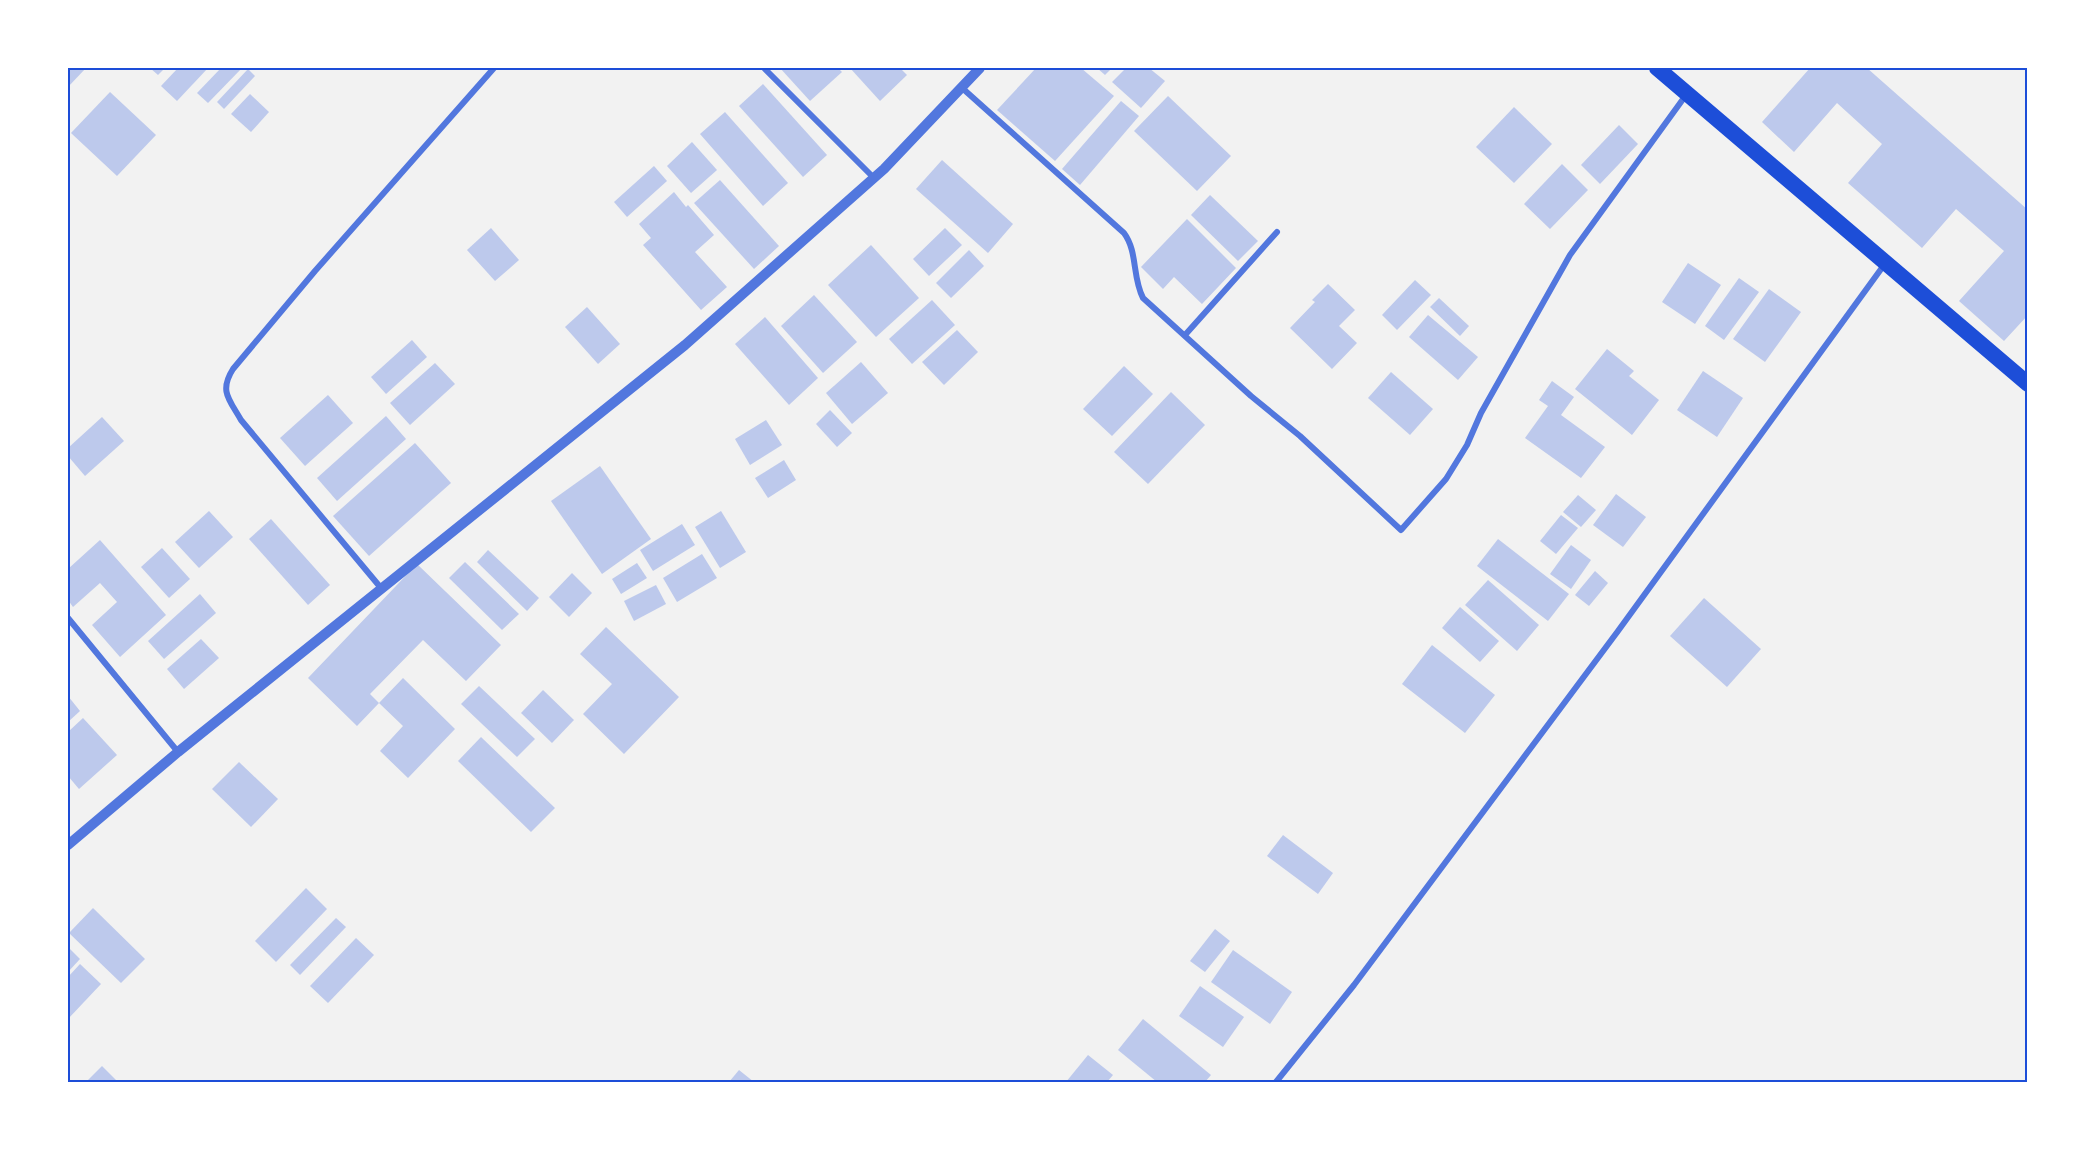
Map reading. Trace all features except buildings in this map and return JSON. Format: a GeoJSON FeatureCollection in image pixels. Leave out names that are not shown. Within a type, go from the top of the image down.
{"type":"FeatureCollection","features":[{"type":"Feature","properties":{"kind":"highway"},"geometry":{"type":"LineString","coordinates":[[1657,68],[2028,384]]}},
{"type":"Feature","properties":{"kind":"street"},"geometry":{"type":"LineString","coordinates":[[381,588],[241,420],[229,399],[225,381],[315,271],[494,68]]}},
{"type":"Feature","properties":{"kind":"street"},"geometry":{"type":"LineString","coordinates":[[764,68],[874,178]]}},
{"type":"Feature","properties":{"kind":"street"},"geometry":{"type":"LineString","coordinates":[[68,845],[178,752],[685,345],[874,178],[980,68]]}},
{"type":"Feature","properties":{"kind":"street"},"geometry":{"type":"LineString","coordinates":[[961,87],[1124,233],[1131,242],[1138,288],[1143,298],[1251,396],[1300,436],[1401,530],[1446,479],[1467,445],[1481,413],[1570,255],[1687,94]]}},
{"type":"Feature","properties":{"kind":"street"},"geometry":{"type":"LineString","coordinates":[[1185,335],[1277,232]]}},
{"type":"Feature","properties":{"kind":"street"},"geometry":{"type":"LineString","coordinates":[[1276,1083],[1354,985],[1597,660],[1886,262]]}},
{"type":"Feature","properties":{"kind":"street"},"geometry":{"type":"LineString","coordinates":[[68,618],[178,752]]}}]}
